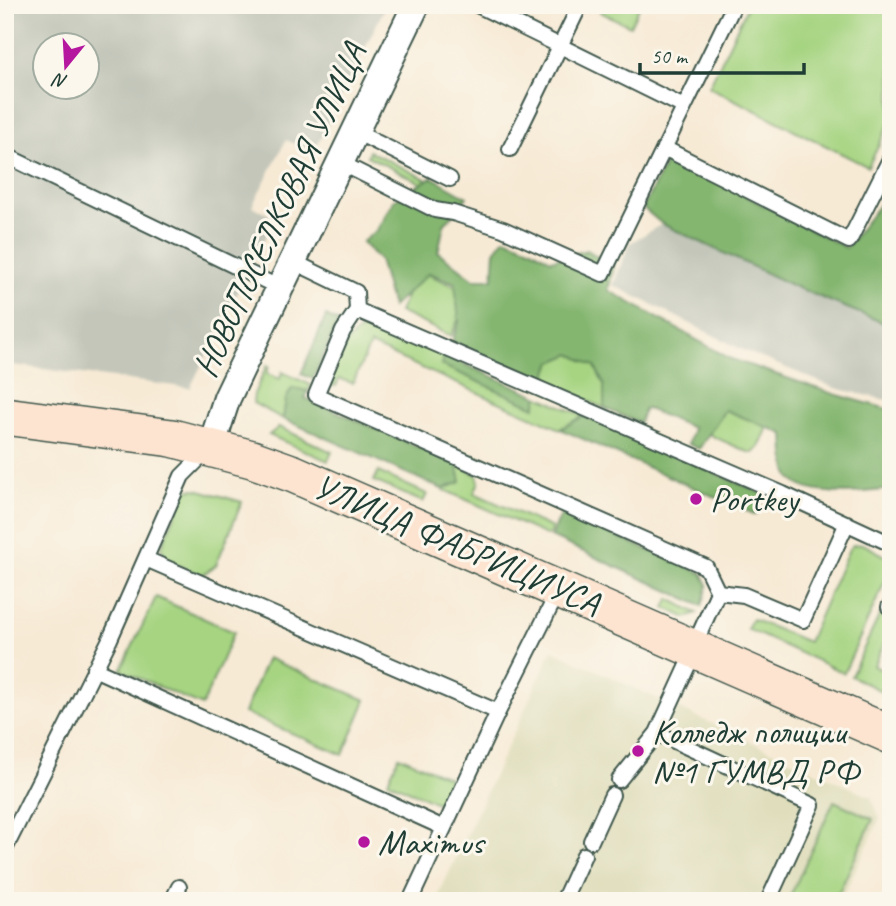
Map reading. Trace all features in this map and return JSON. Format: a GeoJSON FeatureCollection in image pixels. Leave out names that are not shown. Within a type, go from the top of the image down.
{"type":"FeatureCollection","features":[{"type":"Feature","properties":{"kind":"main road","name":"УЛИЦА ФАБРИЦИУСА"},"geometry":{"type":"LineString","coordinates":[[5,416],[172,438],[252,459],[337,491],[891,735]]}},
{"type":"Feature","properties":{"kind":"street","name":"НОВОПОСЕЛКОВАЯ УЛИЦА"},"geometry":{"type":"LineString","coordinates":[[211,447],[227,398],[416,5]]}},
{"type":"Feature","properties":{"kind":"lane"},"geometry":{"type":"LineString","coordinates":[[477,5],[684,107]]}},
{"type":"Feature","properties":{"kind":"lane"},"geometry":{"type":"LineString","coordinates":[[510,149],[580,5]]}},
{"type":"Feature","properties":{"kind":"lane"},"geometry":{"type":"LineString","coordinates":[[339,162],[435,210],[503,229],[603,274],[734,5]]}},
{"type":"Feature","properties":{"kind":"lane"},"geometry":{"type":"LineString","coordinates":[[354,131],[450,179]]}},
{"type":"Feature","properties":{"kind":"lane"},"geometry":{"type":"LineString","coordinates":[[664,148],[849,241],[891,157]]}},
{"type":"Feature","properties":{"kind":"lane"},"geometry":{"type":"LineString","coordinates":[[5,155],[280,288]]}},
{"type":"Feature","properties":{"kind":"lane"},"geometry":{"type":"LineString","coordinates":[[292,261],[356,292],[357,310],[343,331],[316,395],[706,567],[718,592],[657,733],[619,780]]}},
{"type":"Feature","properties":{"kind":"lane"},"geometry":{"type":"LineString","coordinates":[[357,310],[891,544]]}},
{"type":"Feature","properties":{"kind":"lane"},"geometry":{"type":"LineString","coordinates":[[6,844],[94,670],[183,475],[211,447]]}},
{"type":"Feature","properties":{"kind":"lane"},"geometry":{"type":"LineString","coordinates":[[718,592],[744,595],[803,620],[848,523]]}},
{"type":"Feature","properties":{"kind":"lane"},"geometry":{"type":"LineString","coordinates":[[146,559],[498,712]]}},
{"type":"Feature","properties":{"kind":"lane"},"geometry":{"type":"LineString","coordinates":[[410,901],[498,712],[560,589]]}},
{"type":"Feature","properties":{"kind":"lane"},"geometry":{"type":"LineString","coordinates":[[94,670],[444,828]]}},
{"type":"Feature","properties":{"kind":"lane"},"geometry":{"type":"LineString","coordinates":[[657,733],[812,805],[768,901]]}},
{"type":"Feature","properties":{"kind":"lane"},"geometry":{"type":"LineString","coordinates":[[591,841],[612,794]]}},
{"type":"Feature","properties":{"kind":"lane"},"geometry":{"type":"LineString","coordinates":[[563,901],[584,855]]}},
{"type":"Feature","properties":{"kind":"shaded area"},"geometry":{"type":"Polygon","coordinates":[[[5,5],[386,5],[314,152],[286,140],[252,206],[275,218],[190,388],[5,364],[5,5]]]}},
{"type":"Feature","properties":{"kind":"shaded area"},"geometry":{"type":"Polygon","coordinates":[[[662,224],[798,288],[891,326],[891,401],[835,388],[745,351],[613,285],[630,243],[662,224]]]}},
{"type":"Feature","properties":{"kind":"shaded area","name":"Колледж полиции №1 ГУМВД РФ"},"geometry":{"type":"Polygon","coordinates":[[[552,650],[871,797],[880,818],[841,901],[436,901],[552,650]]]}},
{"type":"Feature","properties":{"kind":"green space"},"geometry":{"type":"Polygon","coordinates":[[[604,5],[640,5],[630,26],[600,12],[604,5]]]}},
{"type":"Feature","properties":{"kind":"green space"},"geometry":{"type":"Polygon","coordinates":[[[748,5],[891,5],[891,120],[868,167],[709,87],[748,5]]]}},
{"type":"Feature","properties":{"kind":"green space"},"geometry":{"type":"Polygon","coordinates":[[[369,151],[450,191],[447,196],[367,156],[369,151]]]}},
{"type":"Feature","properties":{"kind":"green space"},"geometry":{"type":"Polygon","coordinates":[[[669,156],[846,248],[891,189],[891,326],[798,288],[662,224],[643,208],[669,156]]]}},
{"type":"Feature","properties":{"kind":"green space"},"geometry":{"type":"Polygon","coordinates":[[[432,177],[467,197],[444,225],[438,252],[474,279],[493,279],[495,251],[505,238],[551,260],[587,250],[614,267],[608,290],[731,359],[891,410],[891,489],[835,493],[805,488],[795,482],[788,473],[784,434],[725,410],[699,449],[688,444],[693,428],[645,408],[639,423],[604,408],[604,385],[595,366],[571,354],[552,362],[544,382],[452,342],[459,322],[455,283],[429,273],[392,307],[379,260],[362,242],[377,230],[394,200],[432,177]]]}},
{"type":"Feature","properties":{"kind":"green space"},"geometry":{"type":"Polygon","coordinates":[[[418,270],[470,293],[451,336],[399,312],[418,270]]]}},
{"type":"Feature","properties":{"kind":"green space"},"geometry":{"type":"Polygon","coordinates":[[[326,316],[338,322],[313,379],[301,374],[326,316]]]}},
{"type":"Feature","properties":{"kind":"green space"},"geometry":{"type":"Polygon","coordinates":[[[368,326],[374,326],[445,356],[442,365],[535,406],[538,396],[584,416],[560,429],[370,345],[353,383],[339,379],[336,386],[327,385],[346,344],[368,326]]]}},
{"type":"Feature","properties":{"kind":"green space"},"geometry":{"type":"Polygon","coordinates":[[[571,354],[595,366],[604,385],[604,408],[544,382],[552,362],[571,354]]]}},
{"type":"Feature","properties":{"kind":"green space"},"geometry":{"type":"Polygon","coordinates":[[[445,356],[538,396],[535,407],[441,365],[445,356]]]}},
{"type":"Feature","properties":{"kind":"green space"},"geometry":{"type":"Polygon","coordinates":[[[267,365],[267,374],[280,379],[282,372],[311,385],[308,391],[292,388],[286,399],[283,419],[253,403],[254,394],[267,365]]]}},
{"type":"Feature","properties":{"kind":"green space"},"geometry":{"type":"Polygon","coordinates":[[[292,388],[308,391],[305,398],[457,464],[461,482],[442,489],[283,419],[286,399],[292,388]]]}},
{"type":"Feature","properties":{"kind":"green space"},"geometry":{"type":"Polygon","coordinates":[[[716,406],[768,427],[759,448],[753,453],[748,452],[712,436],[708,432],[716,406]]]}},
{"type":"Feature","properties":{"kind":"green space"},"geometry":{"type":"Polygon","coordinates":[[[584,416],[761,493],[764,496],[756,515],[560,429],[584,416]]]}},
{"type":"Feature","properties":{"kind":"green space"},"geometry":{"type":"Polygon","coordinates":[[[279,427],[332,452],[328,461],[269,435],[279,427]]]}},
{"type":"Feature","properties":{"kind":"green space"},"geometry":{"type":"Polygon","coordinates":[[[457,464],[477,475],[479,482],[474,493],[552,528],[548,536],[442,489],[461,482],[457,464]]]}},
{"type":"Feature","properties":{"kind":"green space"},"geometry":{"type":"Polygon","coordinates":[[[378,472],[427,494],[423,502],[374,481],[378,472]]]}},
{"type":"Feature","properties":{"kind":"green space"},"geometry":{"type":"Polygon","coordinates":[[[196,489],[242,502],[216,565],[202,575],[170,562],[161,548],[186,490],[196,489]]]}},
{"type":"Feature","properties":{"kind":"green space"},"geometry":{"type":"Polygon","coordinates":[[[562,513],[702,573],[708,585],[702,606],[551,537],[562,513]]]}},
{"type":"Feature","properties":{"kind":"green space"},"geometry":{"type":"Polygon","coordinates":[[[863,544],[891,559],[891,568],[844,673],[747,629],[752,619],[808,642],[849,549],[853,545],[863,544]]]}},
{"type":"Feature","properties":{"kind":"green space"},"geometry":{"type":"Polygon","coordinates":[[[156,597],[234,632],[202,706],[121,670],[156,597]]]}},
{"type":"Feature","properties":{"kind":"green space"},"geometry":{"type":"Polygon","coordinates":[[[669,599],[697,613],[686,618],[665,608],[669,599]]]}},
{"type":"Feature","properties":{"kind":"green space"},"geometry":{"type":"Polygon","coordinates":[[[880,614],[891,620],[891,628],[874,666],[891,674],[891,696],[851,676],[880,614]]]}},
{"type":"Feature","properties":{"kind":"green space"},"geometry":{"type":"Polygon","coordinates":[[[267,658],[366,700],[343,755],[244,713],[267,658]]]}},
{"type":"Feature","properties":{"kind":"green space"},"geometry":{"type":"Polygon","coordinates":[[[399,756],[450,778],[439,804],[388,781],[399,756]]]}},
{"type":"Feature","properties":{"kind":"green space"},"geometry":{"type":"Polygon","coordinates":[[[834,801],[873,819],[835,901],[788,901],[834,801]]]}},
{"type":"Feature","properties":{"kind":"place","name":"Portkey"},"geometry":{"type":"Point","coordinates":[696,499]}},
{"type":"Feature","properties":{"kind":"place","name":"Колледж полиции №1 ГУМВД РФ"},"geometry":{"type":"Point","coordinates":[638,751]}},
{"type":"Feature","properties":{"kind":"place","name":"Maximus"},"geometry":{"type":"Point","coordinates":[364,842]}}]}
